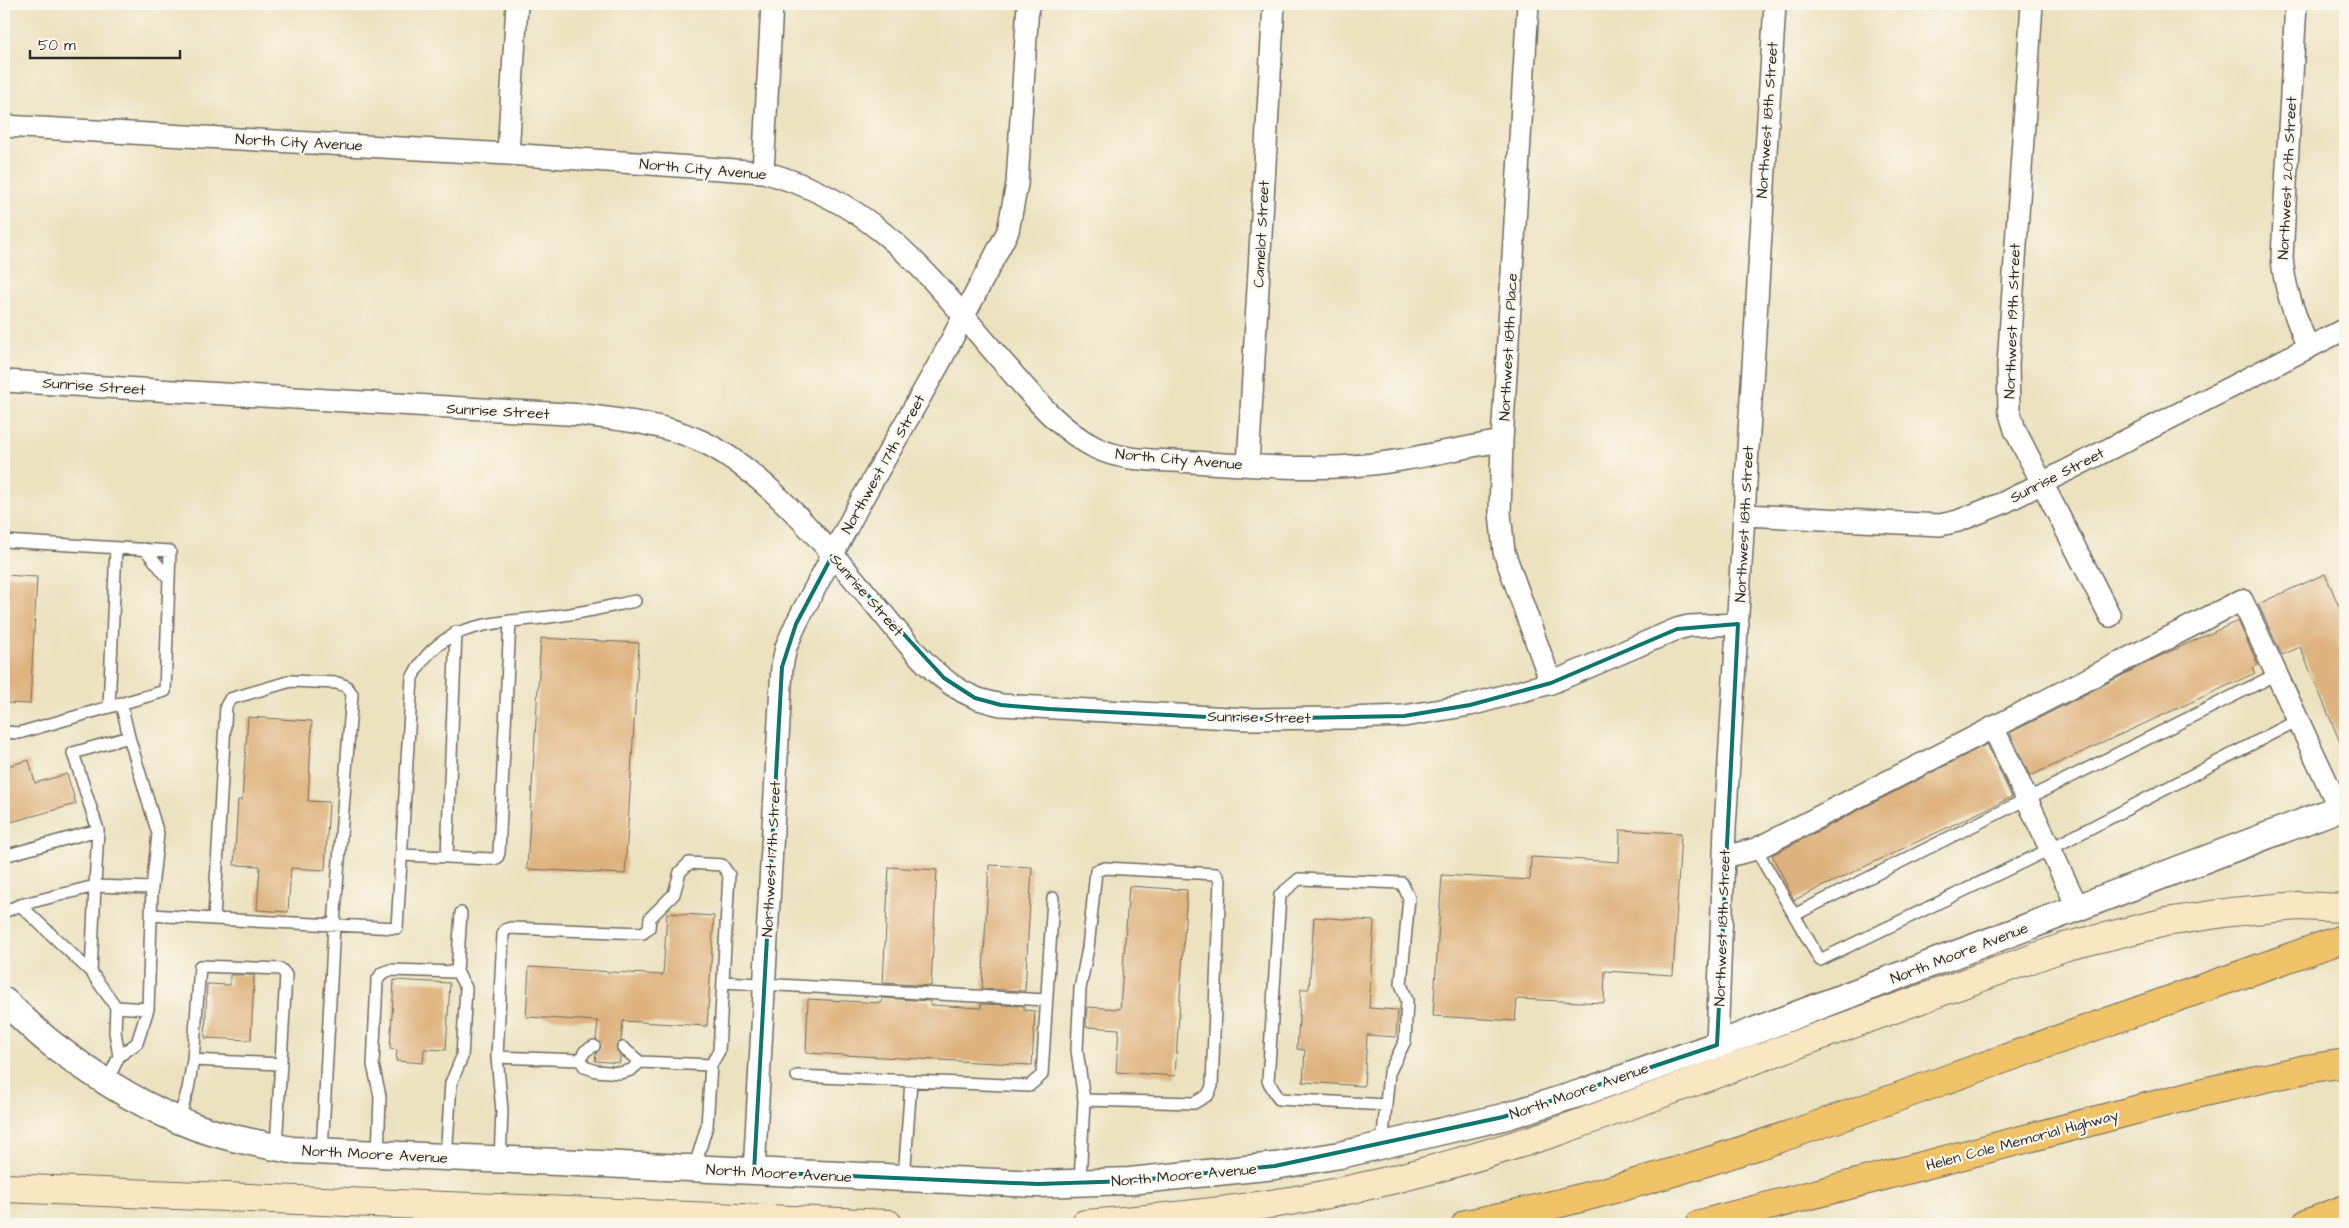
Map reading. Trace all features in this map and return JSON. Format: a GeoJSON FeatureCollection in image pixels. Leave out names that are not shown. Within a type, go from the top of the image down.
{"type":"FeatureCollection","features":[{"type":"Feature","properties":{"kind":"highway"},"geometry":{"type":"LineString","coordinates":[[1466,1224],[1532,1211],[1648,1181],[1887,1101],[2345,938]]}},
{"type":"Feature","properties":{"kind":"highway","name":"Helen Cole Memorial Highway"},"geometry":{"type":"LineString","coordinates":[[1700,1224],[2204,1092],[2306,1069],[2345,1064]]}},
{"type":"Feature","properties":{"kind":"highway"},"geometry":{"type":"LineString","coordinates":[[2306,1224],[2345,1209]]}},
{"type":"Feature","properties":{"kind":"main road"},"geometry":{"type":"LineString","coordinates":[[1085,1224],[1290,1201],[1396,1179],[1485,1155],[1558,1131],[2064,947],[2166,922],[2231,912],[2298,906],[2345,908]]}},
{"type":"Feature","properties":{"kind":"main road"},"geometry":{"type":"LineString","coordinates":[[4,1188],[888,1224]]}},
{"type":"Feature","properties":{"kind":"street"},"geometry":{"type":"LineString","coordinates":[[508,154],[517,4]]}},
{"type":"Feature","properties":{"kind":"street"},"geometry":{"type":"LineString","coordinates":[[763,172],[772,4]]}},
{"type":"Feature","properties":{"kind":"street","name":"Northwest 17th Street"},"geometry":{"type":"LineString","coordinates":[[754,1172],[782,667],[786,647],[796,624],[862,499],[998,254],[1012,214],[1017,184],[1028,4]]}},
{"type":"Feature","properties":{"kind":"street","name":"Camelot Street"},"geometry":{"type":"LineString","coordinates":[[1248,465],[1274,4]]}},
{"type":"Feature","properties":{"kind":"street","name":"Northwest 18th Place"},"geometry":{"type":"LineString","coordinates":[[1528,4],[1502,441],[1500,513],[1504,552],[1551,683]]}},
{"type":"Feature","properties":{"kind":"street","name":"Northwest 18th Street"},"geometry":{"type":"LineString","coordinates":[[1717,1044],[1724,857],[1775,4]]}},
{"type":"Feature","properties":{"kind":"street","name":"Northwest 19th Street"},"geometry":{"type":"LineString","coordinates":[[2032,4],[2008,365],[2009,410],[2015,430],[2110,616]]}},
{"type":"Feature","properties":{"kind":"street","name":"Northwest 20th Street"},"geometry":{"type":"LineString","coordinates":[[2296,4],[2282,256],[2283,276],[2289,300],[2308,348]]}},
{"type":"Feature","properties":{"kind":"street","name":"North City Avenue"},"geometry":{"type":"LineString","coordinates":[[4,126],[508,154],[763,172],[803,184],[856,212],[888,234],[919,264],[1039,404],[1066,430],[1097,448],[1120,456],[1300,468],[1352,466],[1502,441]]}},
{"type":"Feature","properties":{"kind":"street","name":"Sunrise Street"},"geometry":{"type":"LineString","coordinates":[[1745,516],[1940,525],[1958,521],[2003,503],[2042,484],[2345,329]]}},
{"type":"Feature","properties":{"kind":"street","name":"Sunrise Street"},"geometry":{"type":"LineString","coordinates":[[4,381],[583,415],[661,426],[695,438],[727,454],[762,481],[944,678],[975,698],[1001,705],[1237,718],[1404,716],[1470,705],[1551,683],[1677,629],[1689,626],[1738,624]]}},
{"type":"Feature","properties":{"kind":"street"},"geometry":{"type":"LineString","coordinates":[[1724,857],[1756,849],[2242,600],[2298,720],[2342,807]]}},
{"type":"Feature","properties":{"kind":"street"},"geometry":{"type":"LineString","coordinates":[[1993,727],[2078,908]]}},
{"type":"Feature","properties":{"kind":"street","name":"North Moore Avenue"},"geometry":{"type":"LineString","coordinates":[[4,1001],[50,1043],[107,1082],[178,1119],[226,1136],[276,1147],[378,1155],[904,1179],[1038,1184],[1130,1182],[1276,1166],[1382,1146],[1503,1117],[1584,1092],[1717,1044],[2342,807]]}},
{"type":"Feature","properties":{"kind":"lane"},"geometry":{"type":"LineString","coordinates":[[4,541],[170,551],[166,691],[19,733],[4,732]]}},
{"type":"Feature","properties":{"kind":"lane"},"geometry":{"type":"LineString","coordinates":[[109,707],[116,548]]}},
{"type":"Feature","properties":{"kind":"lane"},"geometry":{"type":"LineString","coordinates":[[145,549],[169,579]]}},
{"type":"Feature","properties":{"kind":"lane"},"geometry":{"type":"LineString","coordinates":[[152,915],[397,928],[412,678],[420,662],[437,644],[456,632],[487,624],[563,616],[635,601]]}},
{"type":"Feature","properties":{"kind":"lane"},"geometry":{"type":"LineString","coordinates":[[402,856],[497,858],[499,853],[510,621]]}},
{"type":"Feature","properties":{"kind":"lane"},"geometry":{"type":"LineString","coordinates":[[447,857],[456,632]]}},
{"type":"Feature","properties":{"kind":"lane"},"geometry":{"type":"LineString","coordinates":[[1794,915],[2277,674]]}},
{"type":"Feature","properties":{"kind":"lane"},"geometry":{"type":"LineString","coordinates":[[214,919],[226,706],[230,699],[291,681],[346,686],[352,694],[334,925],[322,1152]]}},
{"type":"Feature","properties":{"kind":"lane"},"geometry":{"type":"LineString","coordinates":[[107,1082],[119,1056],[137,1043],[148,1009],[152,888],[158,834],[121,704]]}},
{"type":"Feature","properties":{"kind":"lane"},"geometry":{"type":"LineString","coordinates":[[1756,849],[1820,960],[2050,849],[2298,720]]}},
{"type":"Feature","properties":{"kind":"lane"},"geometry":{"type":"LineString","coordinates":[[91,972],[98,830],[73,753],[129,737]]}},
{"type":"Feature","properties":{"kind":"lane"},"geometry":{"type":"LineString","coordinates":[[4,856],[98,830]]}},
{"type":"Feature","properties":{"kind":"lane"},"geometry":{"type":"LineString","coordinates":[[500,1160],[502,1111],[497,1057],[503,934],[505,930],[510,928],[643,933],[649,928],[650,918],[674,894],[680,872],[689,863],[722,865],[729,875],[719,1051],[711,1065],[708,1126],[694,1169]]}},
{"type":"Feature","properties":{"kind":"lane"},"geometry":{"type":"LineString","coordinates":[[1080,1183],[1084,1100],[1077,1050],[1080,989],[1088,948],[1096,871],[1105,868],[1216,874],[1220,881],[1212,1086],[1208,1095],[1194,1103],[1084,1100]]}},
{"type":"Feature","properties":{"kind":"lane"},"geometry":{"type":"LineString","coordinates":[[1382,1146],[1386,1105],[1389,1073],[1405,1041],[1407,1001],[1401,984],[1409,898],[1402,883],[1299,879],[1280,895],[1268,1081],[1279,1099],[1386,1105]]}},
{"type":"Feature","properties":{"kind":"lane"},"geometry":{"type":"LineString","coordinates":[[4,912],[95,886],[152,888]]}},
{"type":"Feature","properties":{"kind":"lane"},"geometry":{"type":"LineString","coordinates":[[798,1076],[1029,1086],[1042,1075],[1054,898]]}},
{"type":"Feature","properties":{"kind":"lane"},"geometry":{"type":"LineString","coordinates":[[20,906],[91,972],[116,1007],[115,1032],[119,1056]]}},
{"type":"Feature","properties":{"kind":"lane"},"geometry":{"type":"LineString","coordinates":[[446,1158],[451,1083],[462,1057],[466,988],[457,972],[461,913]]}},
{"type":"Feature","properties":{"kind":"lane"},"geometry":{"type":"LineString","coordinates":[[178,1119],[188,1089],[193,1060],[198,968],[202,965],[284,971],[286,975],[276,1147]]}},
{"type":"Feature","properties":{"kind":"lane"},"geometry":{"type":"LineString","coordinates":[[378,1155],[380,1096],[373,1065],[377,981],[382,973],[390,970],[457,972]]}},
{"type":"Feature","properties":{"kind":"lane"},"geometry":{"type":"LineString","coordinates":[[723,982],[1046,1000]]}},
{"type":"Feature","properties":{"kind":"lane"},"geometry":{"type":"LineString","coordinates":[[116,1007],[148,1009]]}},
{"type":"Feature","properties":{"kind":"lane"},"geometry":{"type":"LineString","coordinates":[[580,1060],[585,1050],[594,1046]]}},
{"type":"Feature","properties":{"kind":"lane"},"geometry":{"type":"LineString","coordinates":[[623,1048],[640,1062],[711,1065]]}},
{"type":"Feature","properties":{"kind":"lane"},"geometry":{"type":"LineString","coordinates":[[497,1057],[580,1060]]}},
{"type":"Feature","properties":{"kind":"lane"},"geometry":{"type":"LineString","coordinates":[[193,1060],[281,1064]]}},
{"type":"Feature","properties":{"kind":"lane"},"geometry":{"type":"LineString","coordinates":[[580,1060],[584,1067],[596,1071],[620,1073],[631,1070],[640,1062]]}},
{"type":"Feature","properties":{"kind":"lane"},"geometry":{"type":"LineString","coordinates":[[904,1179],[911,1081]]}},
{"type":"Feature","properties":{"kind":"highlighted area"},"geometry":{"type":"Polygon","coordinates":[[[832,556],[944,678],[975,698],[1001,705],[1049,709],[1247,719],[1404,716],[1470,705],[1551,683],[1677,629],[1738,624],[1717,1045],[1503,1117],[1275,1166],[1130,1181],[1038,1184],[754,1172],[782,667],[796,624],[832,556]]]}},
{"type":"Feature","properties":{"kind":"building"},"geometry":{"type":"Polygon","coordinates":[[[2325,574],[2345,620],[2345,754],[2300,647],[2282,655],[2258,604],[2325,574]]]}},
{"type":"Feature","properties":{"kind":"building"},"geometry":{"type":"Polygon","coordinates":[[[4,575],[37,577],[30,704],[4,703],[4,575]]]}},
{"type":"Feature","properties":{"kind":"building"},"geometry":{"type":"Polygon","coordinates":[[[2238,621],[2258,665],[2252,668],[2255,673],[2030,776],[2010,733],[2160,656],[2238,621]]]}},
{"type":"Feature","properties":{"kind":"building"},"geometry":{"type":"Polygon","coordinates":[[[541,638],[639,643],[625,874],[527,869],[541,638]]]}},
{"type":"Feature","properties":{"kind":"building"},"geometry":{"type":"Polygon","coordinates":[[[248,717],[312,721],[308,801],[329,802],[325,870],[291,868],[288,912],[257,910],[260,866],[234,865],[238,800],[242,800],[248,717]]]}},
{"type":"Feature","properties":{"kind":"building"},"geometry":{"type":"Polygon","coordinates":[[[1987,744],[2012,797],[1794,900],[1772,855],[1987,744]]]}},
{"type":"Feature","properties":{"kind":"building"},"geometry":{"type":"Polygon","coordinates":[[[29,760],[35,783],[67,774],[76,804],[4,824],[4,767],[29,760]]]}},
{"type":"Feature","properties":{"kind":"building"},"geometry":{"type":"Polygon","coordinates":[[[1620,830],[1681,833],[1673,975],[1605,971],[1604,1003],[1517,999],[1515,1021],[1433,1016],[1442,875],[1530,880],[1531,857],[1619,862],[1620,830]]]}},
{"type":"Feature","properties":{"kind":"building"},"geometry":{"type":"Polygon","coordinates":[[[989,865],[1032,867],[1025,991],[982,989],[989,865]]]}},
{"type":"Feature","properties":{"kind":"building"},"geometry":{"type":"Polygon","coordinates":[[[889,867],[937,870],[931,986],[883,983],[889,867]]]}},
{"type":"Feature","properties":{"kind":"building"},"geometry":{"type":"Polygon","coordinates":[[[1129,886],[1187,890],[1175,1076],[1116,1072],[1119,1029],[1086,1027],[1087,1007],[1120,1009],[1129,886]]]}},
{"type":"Feature","properties":{"kind":"building"},"geometry":{"type":"Polygon","coordinates":[[[667,913],[714,916],[707,1026],[623,1021],[621,1041],[616,1047],[620,1056],[620,1063],[595,1061],[596,1054],[601,1047],[596,1039],[598,1021],[526,1017],[529,967],[663,975],[667,913]]]}},
{"type":"Feature","properties":{"kind":"building"},"geometry":{"type":"Polygon","coordinates":[[[1314,917],[1374,921],[1369,1008],[1398,1010],[1396,1037],[1367,1035],[1364,1086],[1303,1082],[1305,1050],[1297,1049],[1301,989],[1309,989],[1314,917]]]}},
{"type":"Feature","properties":{"kind":"building"},"geometry":{"type":"Polygon","coordinates":[[[230,975],[254,975],[251,1040],[205,1038],[207,984],[230,985],[230,975]]]}},
{"type":"Feature","properties":{"kind":"building"},"geometry":{"type":"Polygon","coordinates":[[[394,980],[450,983],[446,1050],[424,1049],[423,1063],[396,1061],[397,1050],[390,1049],[394,980]]]}},
{"type":"Feature","properties":{"kind":"building"},"geometry":{"type":"Polygon","coordinates":[[[882,998],[930,1001],[930,1005],[981,1008],[981,1004],[1024,1006],[1024,1010],[1035,1011],[1032,1065],[806,1053],[808,999],[882,1003],[882,998]]]}}]}
